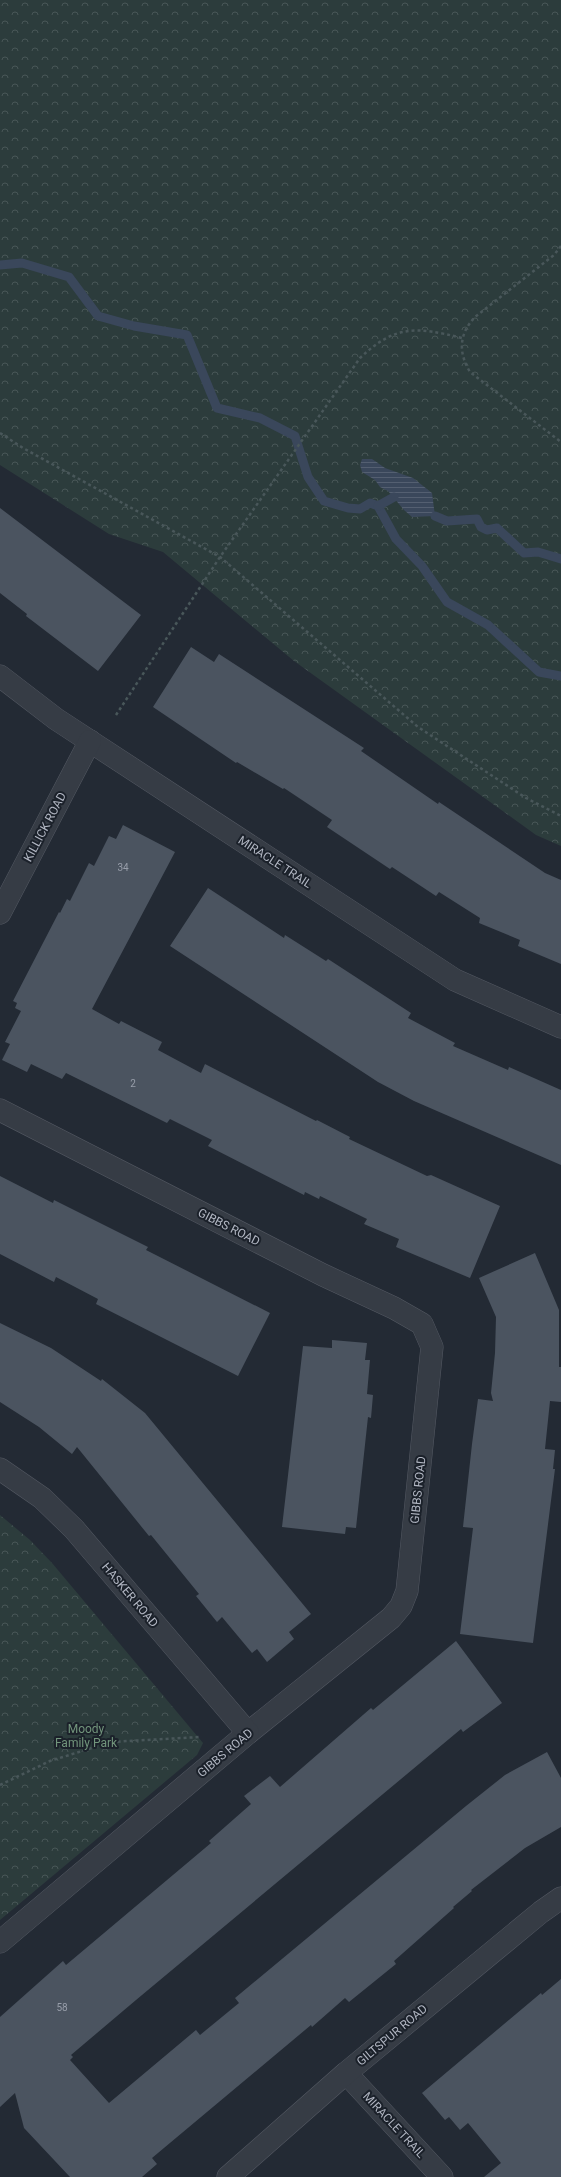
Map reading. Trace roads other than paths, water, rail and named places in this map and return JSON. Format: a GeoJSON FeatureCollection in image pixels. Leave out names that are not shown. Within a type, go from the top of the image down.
{"type":"FeatureCollection","features":[{"type":"Feature","properties":{"kind":"street","name":"MIRACLE TRAIL"},"geometry":{"type":"LineString","coordinates":[[0,676],[56,719],[455,980],[561,1027]]}},
{"type":"Feature","properties":{"kind":"street","name":"KILLICK ROAD"},"geometry":{"type":"LineString","coordinates":[[0,913],[90,741]]}},
{"type":"Feature","properties":{"kind":"street","name":"GIBBS ROAD"},"geometry":{"type":"LineString","coordinates":[[0,1110],[323,1275],[394,1308],[422,1324],[432,1347],[407,1591],[401,1606],[391,1618],[248,1733],[0,1942]]}},
{"type":"Feature","properties":{"kind":"street","name":"HASKER ROAD"},"geometry":{"type":"LineString","coordinates":[[0,1469],[42,1498],[74,1529],[248,1733]]}},
{"type":"Feature","properties":{"kind":"street","name":"GILTSPUR ROAD"},"geometry":{"type":"LineString","coordinates":[[228,2177],[346,2073],[541,1912],[561,1898]]}},
{"type":"Feature","properties":{"kind":"street","name":"MIRACLE TRAIL"},"geometry":{"type":"LineString","coordinates":[[346,2073],[442,2177]]}},
{"type":"Feature","properties":{"kind":"water"},"geometry":{"type":"Polygon","coordinates":[[[362,459],[372,459],[385,468],[413,478],[432,493],[435,516],[412,517],[388,491],[380,487],[375,480],[362,472],[360,465],[362,459]]]}},
{"type":"Feature","properties":{"kind":"waterway"},"geometry":{"type":"LineString","coordinates":[[0,265],[22,263],[69,277],[98,316],[134,326],[187,335],[217,408],[260,418],[295,436],[308,477],[324,501],[348,508],[360,509],[370,503],[378,506],[396,539],[422,566],[447,602],[488,625],[539,672],[561,676]]}},
{"type":"Feature","properties":{"kind":"waterway"},"geometry":{"type":"LineString","coordinates":[[378,506],[394,497]]}},
{"type":"Feature","properties":{"kind":"waterway"},"geometry":{"type":"LineString","coordinates":[[435,516],[447,521],[477,519],[481,527],[487,530],[497,528],[524,553],[538,552],[561,559]]}},
{"type":"Feature","properties":{"kind":"park label","name":"Moody Family Park"},"geometry":{"type":"Point","coordinates":[86,1736]}}]}
